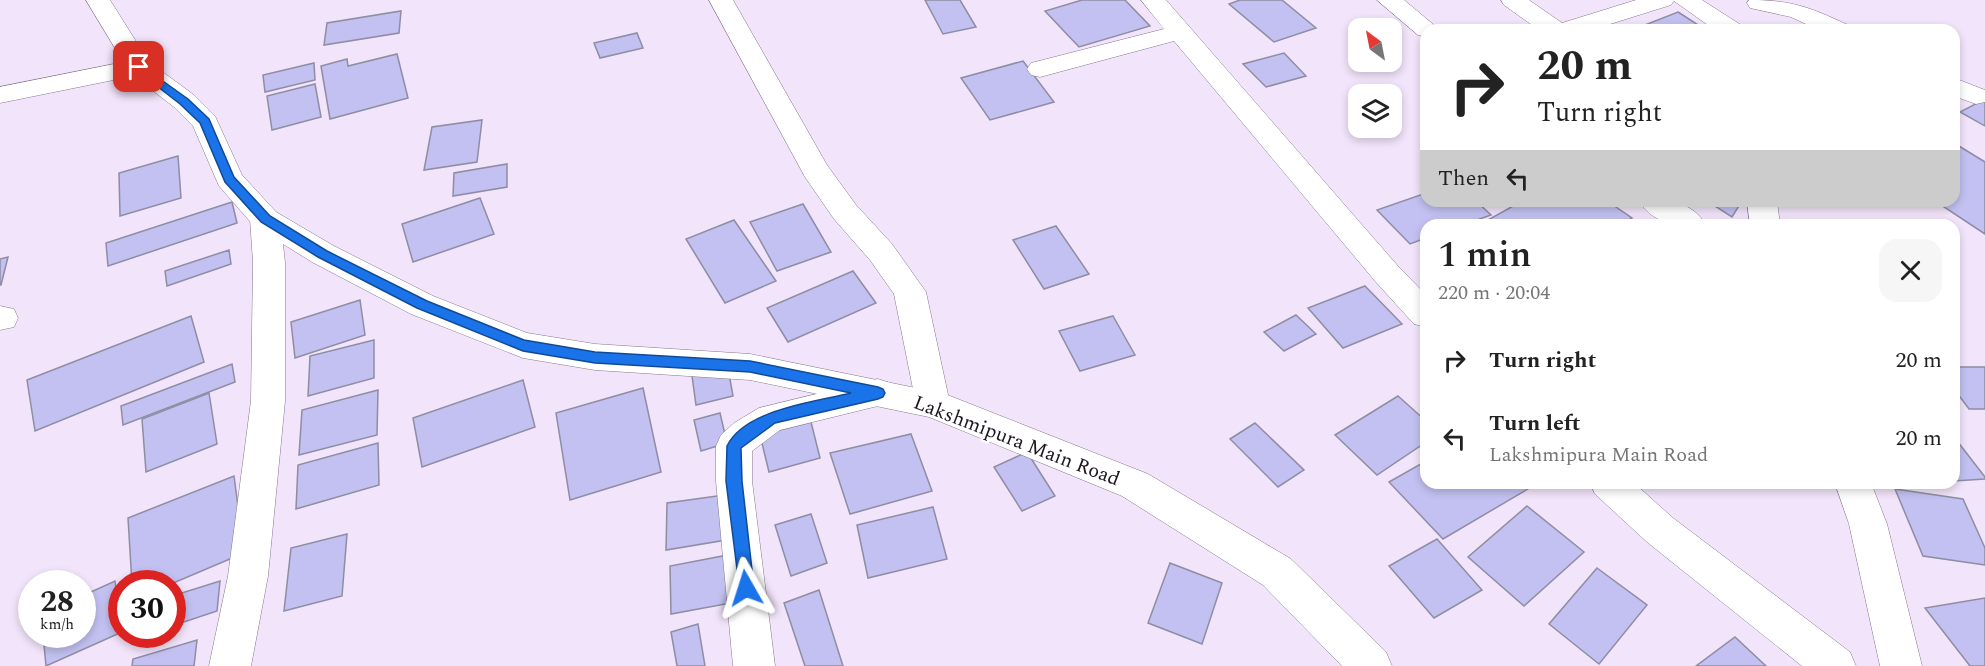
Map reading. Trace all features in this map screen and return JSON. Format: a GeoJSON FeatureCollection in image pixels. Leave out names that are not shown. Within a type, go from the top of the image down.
{"type":"FeatureCollection","features":[{"type":"Feature","properties":{"kind":"street","name":"Lakshmipura Main Road"},"geometry":{"type":"LineString","coordinates":[[98,0],[139,67],[184,101],[205,122],[229,179],[266,219],[323,254],[422,305],[523,345],[595,357],[750,367],[933,404],[1135,485],[1277,572],[1371,666]]}},
{"type":"Feature","properties":{"kind":"street"},"geometry":{"type":"LineString","coordinates":[[721,0],[815,170],[845,212],[881,252],[910,292],[933,404]]}},
{"type":"Feature","properties":{"kind":"street"},"geometry":{"type":"LineString","coordinates":[[1154,0],[1386,273],[1420,309]]}},
{"type":"Feature","properties":{"kind":"street"},"geometry":{"type":"LineString","coordinates":[[1389,0],[1420,25]]}},
{"type":"Feature","properties":{"kind":"street"},"geometry":{"type":"LineString","coordinates":[[1513,0],[1547,24]]}},
{"type":"Feature","properties":{"kind":"street"},"geometry":{"type":"LineString","coordinates":[[1584,24],[1662,0]]}},
{"type":"Feature","properties":{"kind":"street"},"geometry":{"type":"LineString","coordinates":[[1685,0],[1723,24]]}},
{"type":"Feature","properties":{"kind":"street"},"geometry":{"type":"LineString","coordinates":[[1762,24],[1759,2],[1798,11],[1826,24]]}},
{"type":"Feature","properties":{"kind":"street"},"geometry":{"type":"LineString","coordinates":[[1041,69],[1180,32]]}},
{"type":"Feature","properties":{"kind":"street"},"geometry":{"type":"LineString","coordinates":[[0,95],[139,67]]}},
{"type":"Feature","properties":{"kind":"street"},"geometry":{"type":"LineString","coordinates":[[1663,207],[1682,219]]}},
{"type":"Feature","properties":{"kind":"street"},"geometry":{"type":"LineString","coordinates":[[230,666],[248,576],[268,400],[269,262],[266,219]]}},
{"type":"Feature","properties":{"kind":"street"},"geometry":{"type":"LineString","coordinates":[[754,666],[734,481],[734,446],[747,433],[771,418],[878,393]]}},
{"type":"Feature","properties":{"kind":"street"},"geometry":{"type":"LineString","coordinates":[[1615,489],[1660,530],[1835,666]]}},
{"type":"Feature","properties":{"kind":"street"},"geometry":{"type":"LineString","coordinates":[[1855,489],[1869,524],[1901,666]]}},
{"type":"Feature","properties":{"kind":"building"},"geometry":{"type":"Polygon","coordinates":[[[925,0],[960,0],[976,27],[943,34],[925,0]]]}},
{"type":"Feature","properties":{"kind":"building"},"geometry":{"type":"Polygon","coordinates":[[[1082,0],[1125,0],[1150,26],[1079,47],[1045,11],[1082,0]]]}},
{"type":"Feature","properties":{"kind":"building"},"geometry":{"type":"Polygon","coordinates":[[[1240,0],[1282,0],[1316,28],[1274,42],[1229,4],[1240,0]]]}},
{"type":"Feature","properties":{"kind":"building"},"geometry":{"type":"Polygon","coordinates":[[[401,11],[399,33],[324,45],[327,23],[401,11]]]}},
{"type":"Feature","properties":{"kind":"building"},"geometry":{"type":"Polygon","coordinates":[[[1678,12],[1697,24],[1648,24],[1678,12]]]}},
{"type":"Feature","properties":{"kind":"building"},"geometry":{"type":"Polygon","coordinates":[[[637,33],[643,48],[600,58],[594,43],[637,33]]]}},
{"type":"Feature","properties":{"kind":"building"},"geometry":{"type":"Polygon","coordinates":[[[1284,53],[1306,76],[1266,87],[1243,64],[1284,53]]]}},
{"type":"Feature","properties":{"kind":"building"},"geometry":{"type":"Polygon","coordinates":[[[397,54],[408,98],[330,119],[321,66],[347,59],[348,66],[397,54]]]}},
{"type":"Feature","properties":{"kind":"building"},"geometry":{"type":"Polygon","coordinates":[[[1023,61],[1054,102],[990,120],[961,78],[1023,61]]]}},
{"type":"Feature","properties":{"kind":"building"},"geometry":{"type":"Polygon","coordinates":[[[314,63],[315,80],[265,92],[263,75],[314,63]]]}},
{"type":"Feature","properties":{"kind":"building"},"geometry":{"type":"Polygon","coordinates":[[[315,84],[321,117],[272,130],[267,96],[315,84]]]}},
{"type":"Feature","properties":{"kind":"building"},"geometry":{"type":"Polygon","coordinates":[[[1985,99],[1985,126],[1960,112],[1985,99]]]}},
{"type":"Feature","properties":{"kind":"building"},"geometry":{"type":"Polygon","coordinates":[[[482,120],[477,162],[424,170],[432,127],[482,120]]]}},
{"type":"Feature","properties":{"kind":"building"},"geometry":{"type":"Polygon","coordinates":[[[1960,147],[1985,162],[1985,234],[1944,207],[1960,207],[1960,147]]]}},
{"type":"Feature","properties":{"kind":"building"},"geometry":{"type":"Polygon","coordinates":[[[178,156],[181,198],[120,216],[119,173],[178,156]]]}},
{"type":"Feature","properties":{"kind":"building"},"geometry":{"type":"Polygon","coordinates":[[[507,164],[507,187],[453,196],[454,173],[507,164]]]}},
{"type":"Feature","properties":{"kind":"building"},"geometry":{"type":"Polygon","coordinates":[[[1420,195],[1420,207],[1482,207],[1491,215],[1480,219],[1420,219],[1420,240],[1410,244],[1377,210],[1420,195]]]}},
{"type":"Feature","properties":{"kind":"building"},"geometry":{"type":"Polygon","coordinates":[[[480,198],[494,234],[413,262],[402,224],[480,198]]]}},
{"type":"Feature","properties":{"kind":"building"},"geometry":{"type":"Polygon","coordinates":[[[232,202],[237,223],[108,266],[106,243],[232,202]]]}},
{"type":"Feature","properties":{"kind":"building"},"geometry":{"type":"Polygon","coordinates":[[[803,204],[831,252],[777,271],[750,222],[803,204]]]}},
{"type":"Feature","properties":{"kind":"building"},"geometry":{"type":"Polygon","coordinates":[[[1511,207],[1616,207],[1632,218],[1630,219],[1490,219],[1511,207]]]}},
{"type":"Feature","properties":{"kind":"building"},"geometry":{"type":"Polygon","coordinates":[[[1716,207],[1738,207],[1732,217],[1716,207]]]}},
{"type":"Feature","properties":{"kind":"building"},"geometry":{"type":"Polygon","coordinates":[[[734,220],[776,281],[725,303],[686,239],[734,220]]]}},
{"type":"Feature","properties":{"kind":"building"},"geometry":{"type":"Polygon","coordinates":[[[1056,226],[1089,274],[1044,289],[1013,240],[1056,226]]]}},
{"type":"Feature","properties":{"kind":"building"},"geometry":{"type":"Polygon","coordinates":[[[229,250],[231,264],[167,286],[165,271],[229,250]]]}},
{"type":"Feature","properties":{"kind":"building"},"geometry":{"type":"Polygon","coordinates":[[[8,257],[1,285],[0,285],[0,259],[8,257]]]}},
{"type":"Feature","properties":{"kind":"building"},"geometry":{"type":"Polygon","coordinates":[[[853,271],[876,303],[788,342],[767,308],[853,271]]]}},
{"type":"Feature","properties":{"kind":"building"},"geometry":{"type":"Polygon","coordinates":[[[1365,286],[1402,324],[1343,348],[1308,308],[1365,286]]]}},
{"type":"Feature","properties":{"kind":"building"},"geometry":{"type":"Polygon","coordinates":[[[360,300],[365,335],[295,358],[291,322],[360,300]]]}},
{"type":"Feature","properties":{"kind":"building"},"geometry":{"type":"Polygon","coordinates":[[[1296,315],[1316,334],[1284,351],[1264,332],[1296,315]]]}},
{"type":"Feature","properties":{"kind":"building"},"geometry":{"type":"Polygon","coordinates":[[[191,316],[204,362],[35,431],[27,380],[191,316]]]}},
{"type":"Feature","properties":{"kind":"building"},"geometry":{"type":"Polygon","coordinates":[[[1113,316],[1135,355],[1080,371],[1059,331],[1113,316]]]}},
{"type":"Feature","properties":{"kind":"building"},"geometry":{"type":"Polygon","coordinates":[[[374,340],[374,378],[308,396],[310,356],[374,340]]]}},
{"type":"Feature","properties":{"kind":"building"},"geometry":{"type":"Polygon","coordinates":[[[232,364],[235,382],[123,425],[121,406],[232,364]]]}},
{"type":"Feature","properties":{"kind":"building"},"geometry":{"type":"Polygon","coordinates":[[[1960,367],[1985,367],[1985,409],[1969,409],[1960,397],[1960,367]]]}},
{"type":"Feature","properties":{"kind":"building"},"geometry":{"type":"Polygon","coordinates":[[[728,368],[733,396],[696,405],[692,376],[728,368]]]}},
{"type":"Feature","properties":{"kind":"building"},"geometry":{"type":"Polygon","coordinates":[[[523,380],[535,427],[422,467],[413,418],[523,380]]]}},
{"type":"Feature","properties":{"kind":"building"},"geometry":{"type":"Polygon","coordinates":[[[643,388],[661,472],[570,500],[556,413],[643,388]]]}},
{"type":"Feature","properties":{"kind":"building"},"geometry":{"type":"Polygon","coordinates":[[[378,390],[377,435],[299,455],[302,410],[378,390]]]}},
{"type":"Feature","properties":{"kind":"building"},"geometry":{"type":"Polygon","coordinates":[[[209,393],[217,444],[146,472],[142,419],[209,393]]]}},
{"type":"Feature","properties":{"kind":"building"},"geometry":{"type":"Polygon","coordinates":[[[1398,396],[1420,416],[1420,446],[1377,475],[1335,435],[1398,396]]]}},
{"type":"Feature","properties":{"kind":"building"},"geometry":{"type":"Polygon","coordinates":[[[720,413],[727,443],[701,451],[694,420],[720,413]]]}},
{"type":"Feature","properties":{"kind":"building"},"geometry":{"type":"Polygon","coordinates":[[[811,422],[820,458],[769,472],[760,435],[811,422]]]}},
{"type":"Feature","properties":{"kind":"building"},"geometry":{"type":"Polygon","coordinates":[[[1255,423],[1304,470],[1278,487],[1230,439],[1255,423]]]}},
{"type":"Feature","properties":{"kind":"building"},"geometry":{"type":"Polygon","coordinates":[[[911,434],[932,491],[850,514],[830,453],[911,434]]]}},
{"type":"Feature","properties":{"kind":"building"},"geometry":{"type":"Polygon","coordinates":[[[378,443],[379,485],[296,509],[298,465],[378,443]]]}},
{"type":"Feature","properties":{"kind":"building"},"geometry":{"type":"Polygon","coordinates":[[[1960,445],[1985,477],[1985,479],[1960,481],[1960,445]]]}},
{"type":"Feature","properties":{"kind":"building"},"geometry":{"type":"Polygon","coordinates":[[[1027,452],[1055,496],[1022,511],[994,467],[1027,452]]]}},
{"type":"Feature","properties":{"kind":"building"},"geometry":{"type":"Polygon","coordinates":[[[1420,464],[1420,489],[1528,489],[1443,539],[1389,482],[1420,464]]]}},
{"type":"Feature","properties":{"kind":"building"},"geometry":{"type":"Polygon","coordinates":[[[234,476],[244,553],[186,578],[186,570],[131,570],[128,518],[234,476]]]}},
{"type":"Feature","properties":{"kind":"building"},"geometry":{"type":"Polygon","coordinates":[[[1895,489],[1963,499],[1985,548],[1985,565],[1923,556],[1895,489]]]}},
{"type":"Feature","properties":{"kind":"building"},"geometry":{"type":"Polygon","coordinates":[[[731,494],[732,539],[666,550],[667,503],[731,494]]]}},
{"type":"Feature","properties":{"kind":"building"},"geometry":{"type":"Polygon","coordinates":[[[1527,506],[1584,552],[1524,606],[1468,557],[1527,506]]]}},
{"type":"Feature","properties":{"kind":"building"},"geometry":{"type":"Polygon","coordinates":[[[933,507],[947,559],[868,578],[857,525],[933,507]]]}},
{"type":"Feature","properties":{"kind":"building"},"geometry":{"type":"Polygon","coordinates":[[[811,514],[827,563],[791,576],[775,525],[811,514]]]}},
{"type":"Feature","properties":{"kind":"building"},"geometry":{"type":"Polygon","coordinates":[[[347,534],[342,596],[284,611],[291,548],[347,534]]]}},
{"type":"Feature","properties":{"kind":"building"},"geometry":{"type":"Polygon","coordinates":[[[1437,539],[1482,590],[1434,618],[1389,566],[1437,539]]]}},
{"type":"Feature","properties":{"kind":"building"},"geometry":{"type":"Polygon","coordinates":[[[738,553],[742,601],[671,614],[670,566],[738,553]]]}},
{"type":"Feature","properties":{"kind":"building"},"geometry":{"type":"Polygon","coordinates":[[[1170,563],[1222,583],[1202,644],[1148,623],[1170,563]]]}},
{"type":"Feature","properties":{"kind":"building"},"geometry":{"type":"Polygon","coordinates":[[[1597,568],[1647,605],[1599,664],[1549,624],[1597,568]]]}},
{"type":"Feature","properties":{"kind":"building"},"geometry":{"type":"Polygon","coordinates":[[[220,581],[217,611],[186,621],[186,592],[220,581]]]}},
{"type":"Feature","properties":{"kind":"building"},"geometry":{"type":"Polygon","coordinates":[[[108,584],[108,638],[96,644],[96,590],[108,584]]]}},
{"type":"Feature","properties":{"kind":"building"},"geometry":{"type":"Polygon","coordinates":[[[819,590],[843,666],[805,666],[784,603],[819,590]]]}},
{"type":"Feature","properties":{"kind":"building"},"geometry":{"type":"Polygon","coordinates":[[[1985,598],[1985,666],[1970,666],[1925,608],[1985,598]]]}},
{"type":"Feature","properties":{"kind":"building"},"geometry":{"type":"Polygon","coordinates":[[[698,624],[705,666],[677,666],[671,632],[698,624]]]}},
{"type":"Feature","properties":{"kind":"building"},"geometry":{"type":"Polygon","coordinates":[[[1735,637],[1766,666],[1696,666],[1735,637]]]}},
{"type":"Feature","properties":{"kind":"building"},"geometry":{"type":"Polygon","coordinates":[[[197,640],[194,666],[132,666],[133,659],[170,648],[186,648],[186,643],[197,640]]]}},
{"type":"Feature","properties":{"kind":"building"},"geometry":{"type":"Polygon","coordinates":[[[44,648],[86,648],[46,666],[44,648]]]}},
{"type":"Feature","properties":{"kind":"route"},"geometry":{"type":"LineString","coordinates":[[139,67],[184,101],[205,122],[229,179],[266,219],[323,254],[422,305],[523,345],[595,357],[750,367],[878,393],[771,418],[747,433],[734,446],[734,481],[746,588]]}}]}
